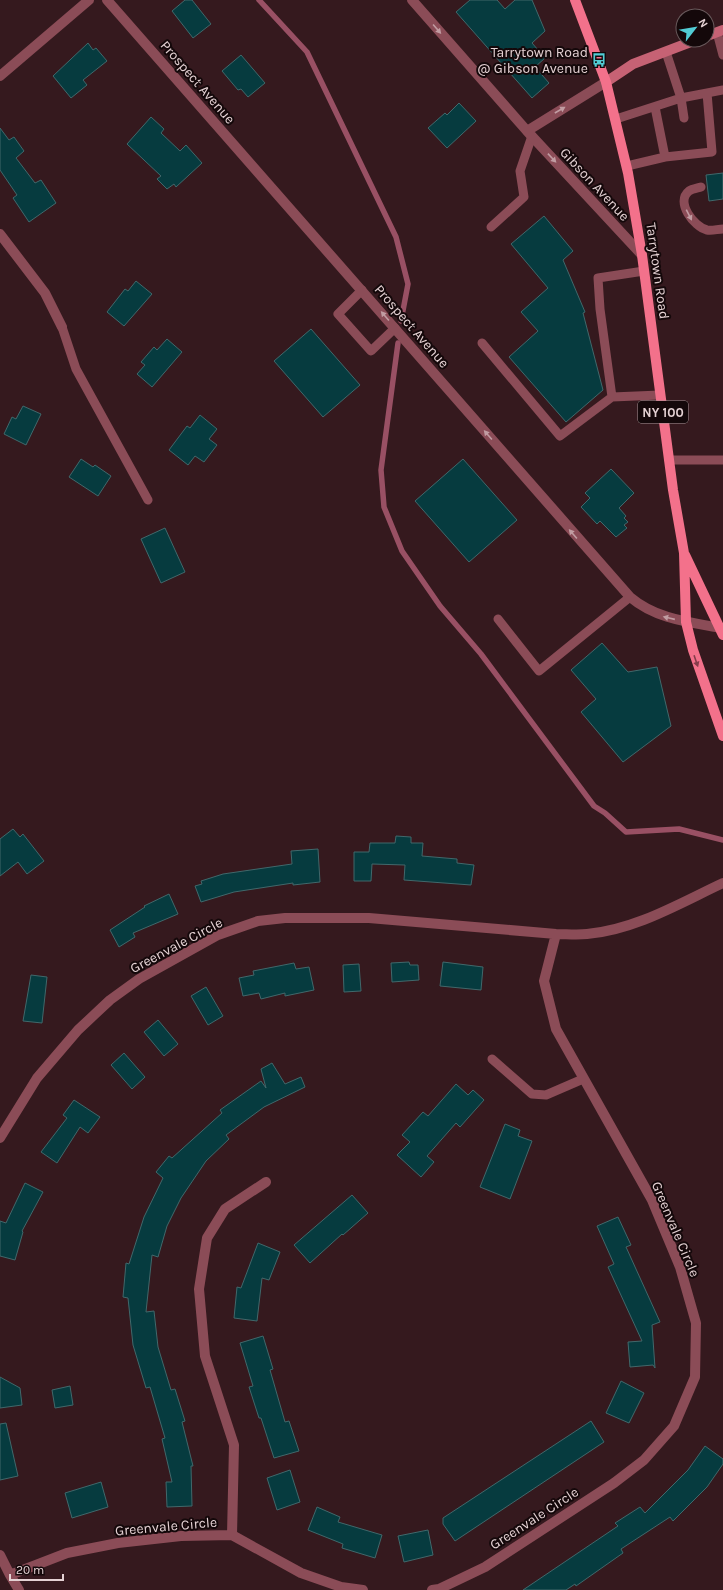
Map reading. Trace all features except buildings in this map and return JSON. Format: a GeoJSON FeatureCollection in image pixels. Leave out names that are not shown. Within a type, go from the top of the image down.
{"type":"FeatureCollection","features":[{"type":"Feature","properties":{"kind":"main road","name":"Tarrytown Road"},"geometry":{"type":"LineString","coordinates":[[575,0],[606,82],[627,166],[642,255],[669,460],[684,553],[686,622],[693,650],[723,736]]}},
{"type":"Feature","properties":{"kind":"main road"},"geometry":{"type":"LineString","coordinates":[[606,82],[633,64],[676,48]]}},
{"type":"Feature","properties":{"kind":"main road","name":"Tarrytown Road"},"geometry":{"type":"LineString","coordinates":[[684,553],[722,632]]}},
{"type":"Feature","properties":{"kind":"street"},"geometry":{"type":"LineString","coordinates":[[0,76],[89,0]]}},
{"type":"Feature","properties":{"kind":"street","name":"Prospect Avenue"},"geometry":{"type":"LineString","coordinates":[[107,0],[630,597],[641,607],[660,616],[722,632]]}},
{"type":"Feature","properties":{"kind":"street","name":"Gibson Avenue"},"geometry":{"type":"LineString","coordinates":[[412,0],[530,133],[642,255]]}},
{"type":"Feature","properties":{"kind":"street"},"geometry":{"type":"LineString","coordinates":[[530,133],[606,82]]}},
{"type":"Feature","properties":{"kind":"street"},"geometry":{"type":"LineString","coordinates":[[0,234],[45,293],[62,327]]}},
{"type":"Feature","properties":{"kind":"street","name":"Greenvale Circle"},"geometry":{"type":"LineString","coordinates":[[0,1138],[37,1078],[78,1030],[110,1000],[139,978],[218,935],[258,921],[300,918],[369,918],[556,934],[587,934],[624,926],[655,915],[723,883]]}},
{"type":"Feature","properties":{"kind":"street","name":"Greenvale Circle"},"geometry":{"type":"LineString","coordinates":[[432,1590],[439,1589],[485,1567],[614,1483],[644,1460],[674,1426],[695,1378],[696,1323],[680,1267],[652,1200],[556,1029],[544,981],[556,934]]}},
{"type":"Feature","properties":{"kind":"street"},"geometry":{"type":"LineString","coordinates":[[232,1535],[234,1445],[205,1356],[199,1289],[207,1238],[225,1210],[266,1182]]}},
{"type":"Feature","properties":{"kind":"street","name":"Greenvale Circle"},"geometry":{"type":"LineString","coordinates":[[10,1575],[67,1553],[118,1543],[181,1536],[232,1535],[301,1573],[341,1587],[363,1590]]}},
{"type":"Feature","properties":{"kind":"street"},"geometry":{"type":"LineString","coordinates":[[0,1555],[19,1590]]}},
{"type":"Feature","properties":{"kind":"lane"},"geometry":{"type":"LineString","coordinates":[[720,31],[723,55]]}},
{"type":"Feature","properties":{"kind":"lane"},"geometry":{"type":"LineString","coordinates":[[666,52],[681,98],[684,118]]}},
{"type":"Feature","properties":{"kind":"lane"},"geometry":{"type":"LineString","coordinates":[[616,119],[681,98],[723,90]]}},
{"type":"Feature","properties":{"kind":"lane"},"geometry":{"type":"LineString","coordinates":[[627,166],[688,150],[712,152],[707,93]]}},
{"type":"Feature","properties":{"kind":"lane"},"geometry":{"type":"LineString","coordinates":[[655,107],[665,157]]}},
{"type":"Feature","properties":{"kind":"lane"},"geometry":{"type":"LineString","coordinates":[[492,227],[524,197],[520,171],[530,133]]}},
{"type":"Feature","properties":{"kind":"lane"},"geometry":{"type":"LineString","coordinates":[[701,187],[690,191],[686,196],[684,201],[688,216],[696,225],[707,230],[723,229]]}},
{"type":"Feature","properties":{"kind":"lane"},"geometry":{"type":"LineString","coordinates":[[612,397],[600,309],[598,278],[644,271]]}},
{"type":"Feature","properties":{"kind":"lane"},"geometry":{"type":"LineString","coordinates":[[362,290],[338,314],[370,351],[395,328]]}},
{"type":"Feature","properties":{"kind":"lane"},"geometry":{"type":"LineString","coordinates":[[62,327],[76,369],[148,500]]}},
{"type":"Feature","properties":{"kind":"lane"},"geometry":{"type":"LineString","coordinates":[[482,343],[560,436],[612,397],[660,395]]}},
{"type":"Feature","properties":{"kind":"lane"},"geometry":{"type":"LineString","coordinates":[[669,460],[723,460]]}},
{"type":"Feature","properties":{"kind":"lane"},"geometry":{"type":"LineString","coordinates":[[498,619],[539,671],[630,597]]}},
{"type":"Feature","properties":{"kind":"lane"},"geometry":{"type":"LineString","coordinates":[[492,1059],[532,1094],[546,1095],[583,1079]]}},
{"type":"Feature","properties":{"kind":"waterway"},"geometry":{"type":"LineString","coordinates":[[259,0],[307,52],[396,237],[408,284],[401,321]]}},
{"type":"Feature","properties":{"kind":"waterway"},"geometry":{"type":"LineString","coordinates":[[398,343],[381,470],[384,507],[402,551],[440,606],[481,654],[594,806],[605,813],[626,832],[679,829],[723,840]]}},
{"type":"Feature","properties":{"kind":"place","name":"Tarrytown Road @ Gibson Avenue"},"geometry":{"type":"Point","coordinates":[599,60]}}]}
